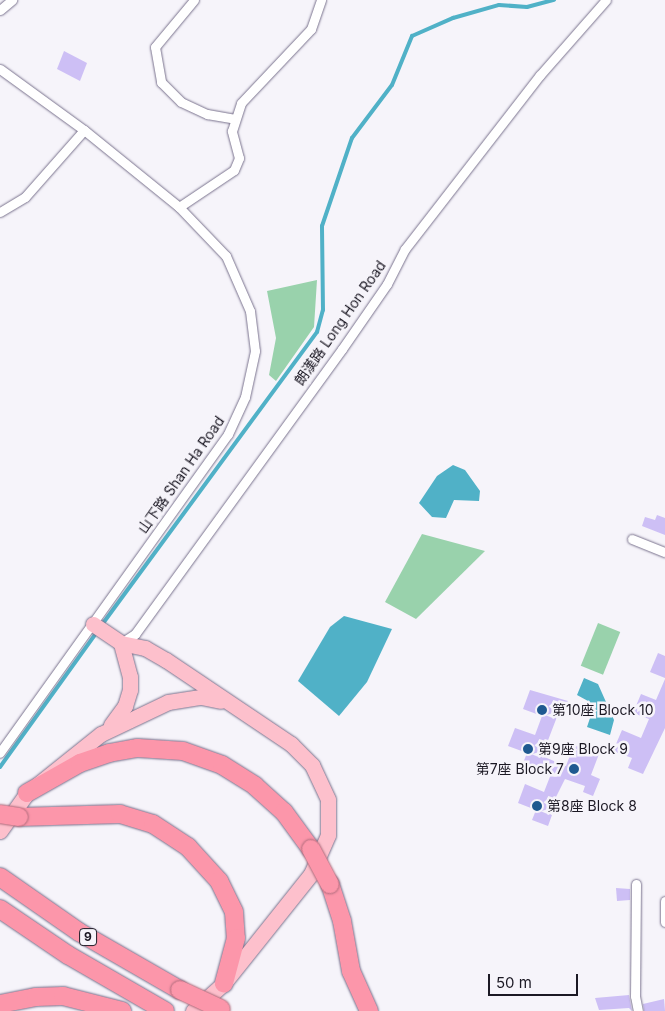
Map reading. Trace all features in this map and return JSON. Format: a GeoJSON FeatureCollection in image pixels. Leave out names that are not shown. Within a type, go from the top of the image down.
{"type":"FeatureCollection","features":[{"type":"Feature","properties":{"kind":"highway"},"geometry":{"type":"LineString","coordinates":[[27,794],[80,763],[109,753],[138,748],[183,751],[222,765],[255,786],[284,812],[311,849],[330,884],[342,921],[351,972],[369,1011]]}},
{"type":"Feature","properties":{"kind":"highway"},"geometry":{"type":"LineString","coordinates":[[0,814],[19,817],[120,814],[153,824],[188,847],[219,881],[234,912],[236,938],[224,983]]}},
{"type":"Feature","properties":{"kind":"highway","name":"9"},"geometry":{"type":"LineString","coordinates":[[0,877],[79,932],[180,990],[222,1010]]}},
{"type":"Feature","properties":{"kind":"highway","name":"9"},"geometry":{"type":"LineString","coordinates":[[0,909],[68,955],[163,1010]]}},
{"type":"Feature","properties":{"kind":"highway"},"geometry":{"type":"LineString","coordinates":[[0,1004],[36,997],[64,996],[122,1011]]}},
{"type":"Feature","properties":{"kind":"main road"},"geometry":{"type":"LineString","coordinates":[[95,625],[117,640],[145,648],[291,744],[306,757],[321,781],[330,817],[326,844],[311,874],[224,983],[193,1011]]}},
{"type":"Feature","properties":{"kind":"main road"},"geometry":{"type":"LineString","coordinates":[[0,831],[27,794],[101,734],[125,706],[130,690],[130,677],[117,640]]}},
{"type":"Feature","properties":{"kind":"main road"},"geometry":{"type":"LineString","coordinates":[[101,734],[144,711],[180,699],[208,698],[231,705]]}},
{"type":"Feature","properties":{"kind":"street"},"geometry":{"type":"LineString","coordinates":[[0,10],[12,0]]}},
{"type":"Feature","properties":{"kind":"street"},"geometry":{"type":"LineString","coordinates":[[194,0],[155,47],[161,82],[181,102],[208,114],[234,119]]}},
{"type":"Feature","properties":{"kind":"street"},"geometry":{"type":"LineString","coordinates":[[179,207],[234,170],[238,158],[232,131],[234,119],[241,103],[311,29],[321,0]]}},
{"type":"Feature","properties":{"kind":"street","name":"朗漢路 Long Hon Road"},"geometry":{"type":"LineString","coordinates":[[117,640],[135,634],[342,349],[386,284],[406,249],[540,75],[606,0]]}},
{"type":"Feature","properties":{"kind":"street","name":"山下路 Shan Ha Road"},"geometry":{"type":"LineString","coordinates":[[0,69],[84,130],[179,207],[226,256],[250,311],[255,351],[253,371],[238,418],[228,434],[95,625],[0,753]]}},
{"type":"Feature","properties":{"kind":"street"},"geometry":{"type":"LineString","coordinates":[[0,212],[25,197],[84,130]]}},
{"type":"Feature","properties":{"kind":"street"},"geometry":{"type":"LineString","coordinates":[[632,539],[665,552]]}},
{"type":"Feature","properties":{"kind":"street"},"geometry":{"type":"LineString","coordinates":[[636,884],[635,996],[638,1011]]}},
{"type":"Feature","properties":{"kind":"street"},"geometry":{"type":"LineString","coordinates":[[665,901],[665,922]]}},
{"type":"Feature","properties":{"kind":"green space"},"geometry":{"type":"Polygon","coordinates":[[[317,280],[314,327],[276,381],[269,375],[276,338],[267,291],[317,280]]]}},
{"type":"Feature","properties":{"kind":"green space"},"geometry":{"type":"Polygon","coordinates":[[[422,534],[485,551],[416,619],[385,602],[422,534]]]}},
{"type":"Feature","properties":{"kind":"green space"},"geometry":{"type":"Polygon","coordinates":[[[598,623],[620,632],[603,675],[581,666],[598,623]]]}},
{"type":"Feature","properties":{"kind":"water"},"geometry":{"type":"Polygon","coordinates":[[[453,465],[465,470],[480,491],[479,501],[454,500],[446,518],[432,517],[419,503],[437,476],[453,465]]]}},
{"type":"Feature","properties":{"kind":"water"},"geometry":{"type":"Polygon","coordinates":[[[344,616],[392,629],[367,682],[339,716],[298,681],[330,627],[344,616]]]}},
{"type":"Feature","properties":{"kind":"water"},"geometry":{"type":"Polygon","coordinates":[[[584,678],[598,684],[614,720],[610,735],[587,727],[593,709],[588,701],[577,695],[584,678]]]}},
{"type":"Feature","properties":{"kind":"building"},"geometry":{"type":"Polygon","coordinates":[[[64,51],[87,63],[80,81],[57,69],[64,51]]]}},
{"type":"Feature","properties":{"kind":"building"},"geometry":{"type":"Polygon","coordinates":[[[657,515],[665,518],[665,535],[642,526],[645,517],[655,520],[657,515]]]}},
{"type":"Feature","properties":{"kind":"building"},"geometry":{"type":"Polygon","coordinates":[[[658,653],[665,656],[665,678],[650,672],[658,653]]]}},
{"type":"Feature","properties":{"kind":"building"},"geometry":{"type":"Polygon","coordinates":[[[665,679],[665,728],[643,774],[628,768],[632,758],[613,751],[622,730],[641,738],[649,719],[633,713],[641,694],[656,700],[665,679]]]}},
{"type":"Feature","properties":{"kind":"building"},"geometry":{"type":"Polygon","coordinates":[[[530,690],[568,701],[564,710],[560,709],[542,756],[566,766],[574,745],[599,754],[591,775],[600,779],[593,796],[583,792],[585,786],[565,779],[548,813],[552,815],[548,826],[532,820],[536,810],[518,803],[525,784],[544,792],[551,774],[523,763],[527,753],[508,746],[515,728],[535,735],[542,716],[523,709],[530,690]]]}},
{"type":"Feature","properties":{"kind":"building"},"geometry":{"type":"Polygon","coordinates":[[[616,888],[630,889],[630,900],[617,901],[616,888]]]}},
{"type":"Feature","properties":{"kind":"building"},"geometry":{"type":"Polygon","coordinates":[[[629,995],[632,1011],[629,1008],[599,1010],[595,998],[629,995]]]}},
{"type":"Feature","properties":{"kind":"building"},"geometry":{"type":"Polygon","coordinates":[[[664,999],[665,1011],[644,1011],[643,1004],[664,999]]]}},
{"type":"Feature","properties":{"kind":"waterway"},"geometry":{"type":"LineString","coordinates":[[101,626],[317,332],[323,310],[322,226],[352,138],[392,85],[412,36],[453,18],[499,5],[527,7],[554,0]]}},
{"type":"Feature","properties":{"kind":"waterway"},"geometry":{"type":"LineString","coordinates":[[0,767],[97,632]]}},
{"type":"Feature","properties":{"kind":"place","name":"第10座 Block 10"},"geometry":{"type":"Point","coordinates":[542,710]}},
{"type":"Feature","properties":{"kind":"place","name":"第9座 Block 9"},"geometry":{"type":"Point","coordinates":[528,749]}},
{"type":"Feature","properties":{"kind":"place","name":"第7座 Block 7"},"geometry":{"type":"Point","coordinates":[574,769]}},
{"type":"Feature","properties":{"kind":"place","name":"第8座 Block 8"},"geometry":{"type":"Point","coordinates":[537,806]}}]}
